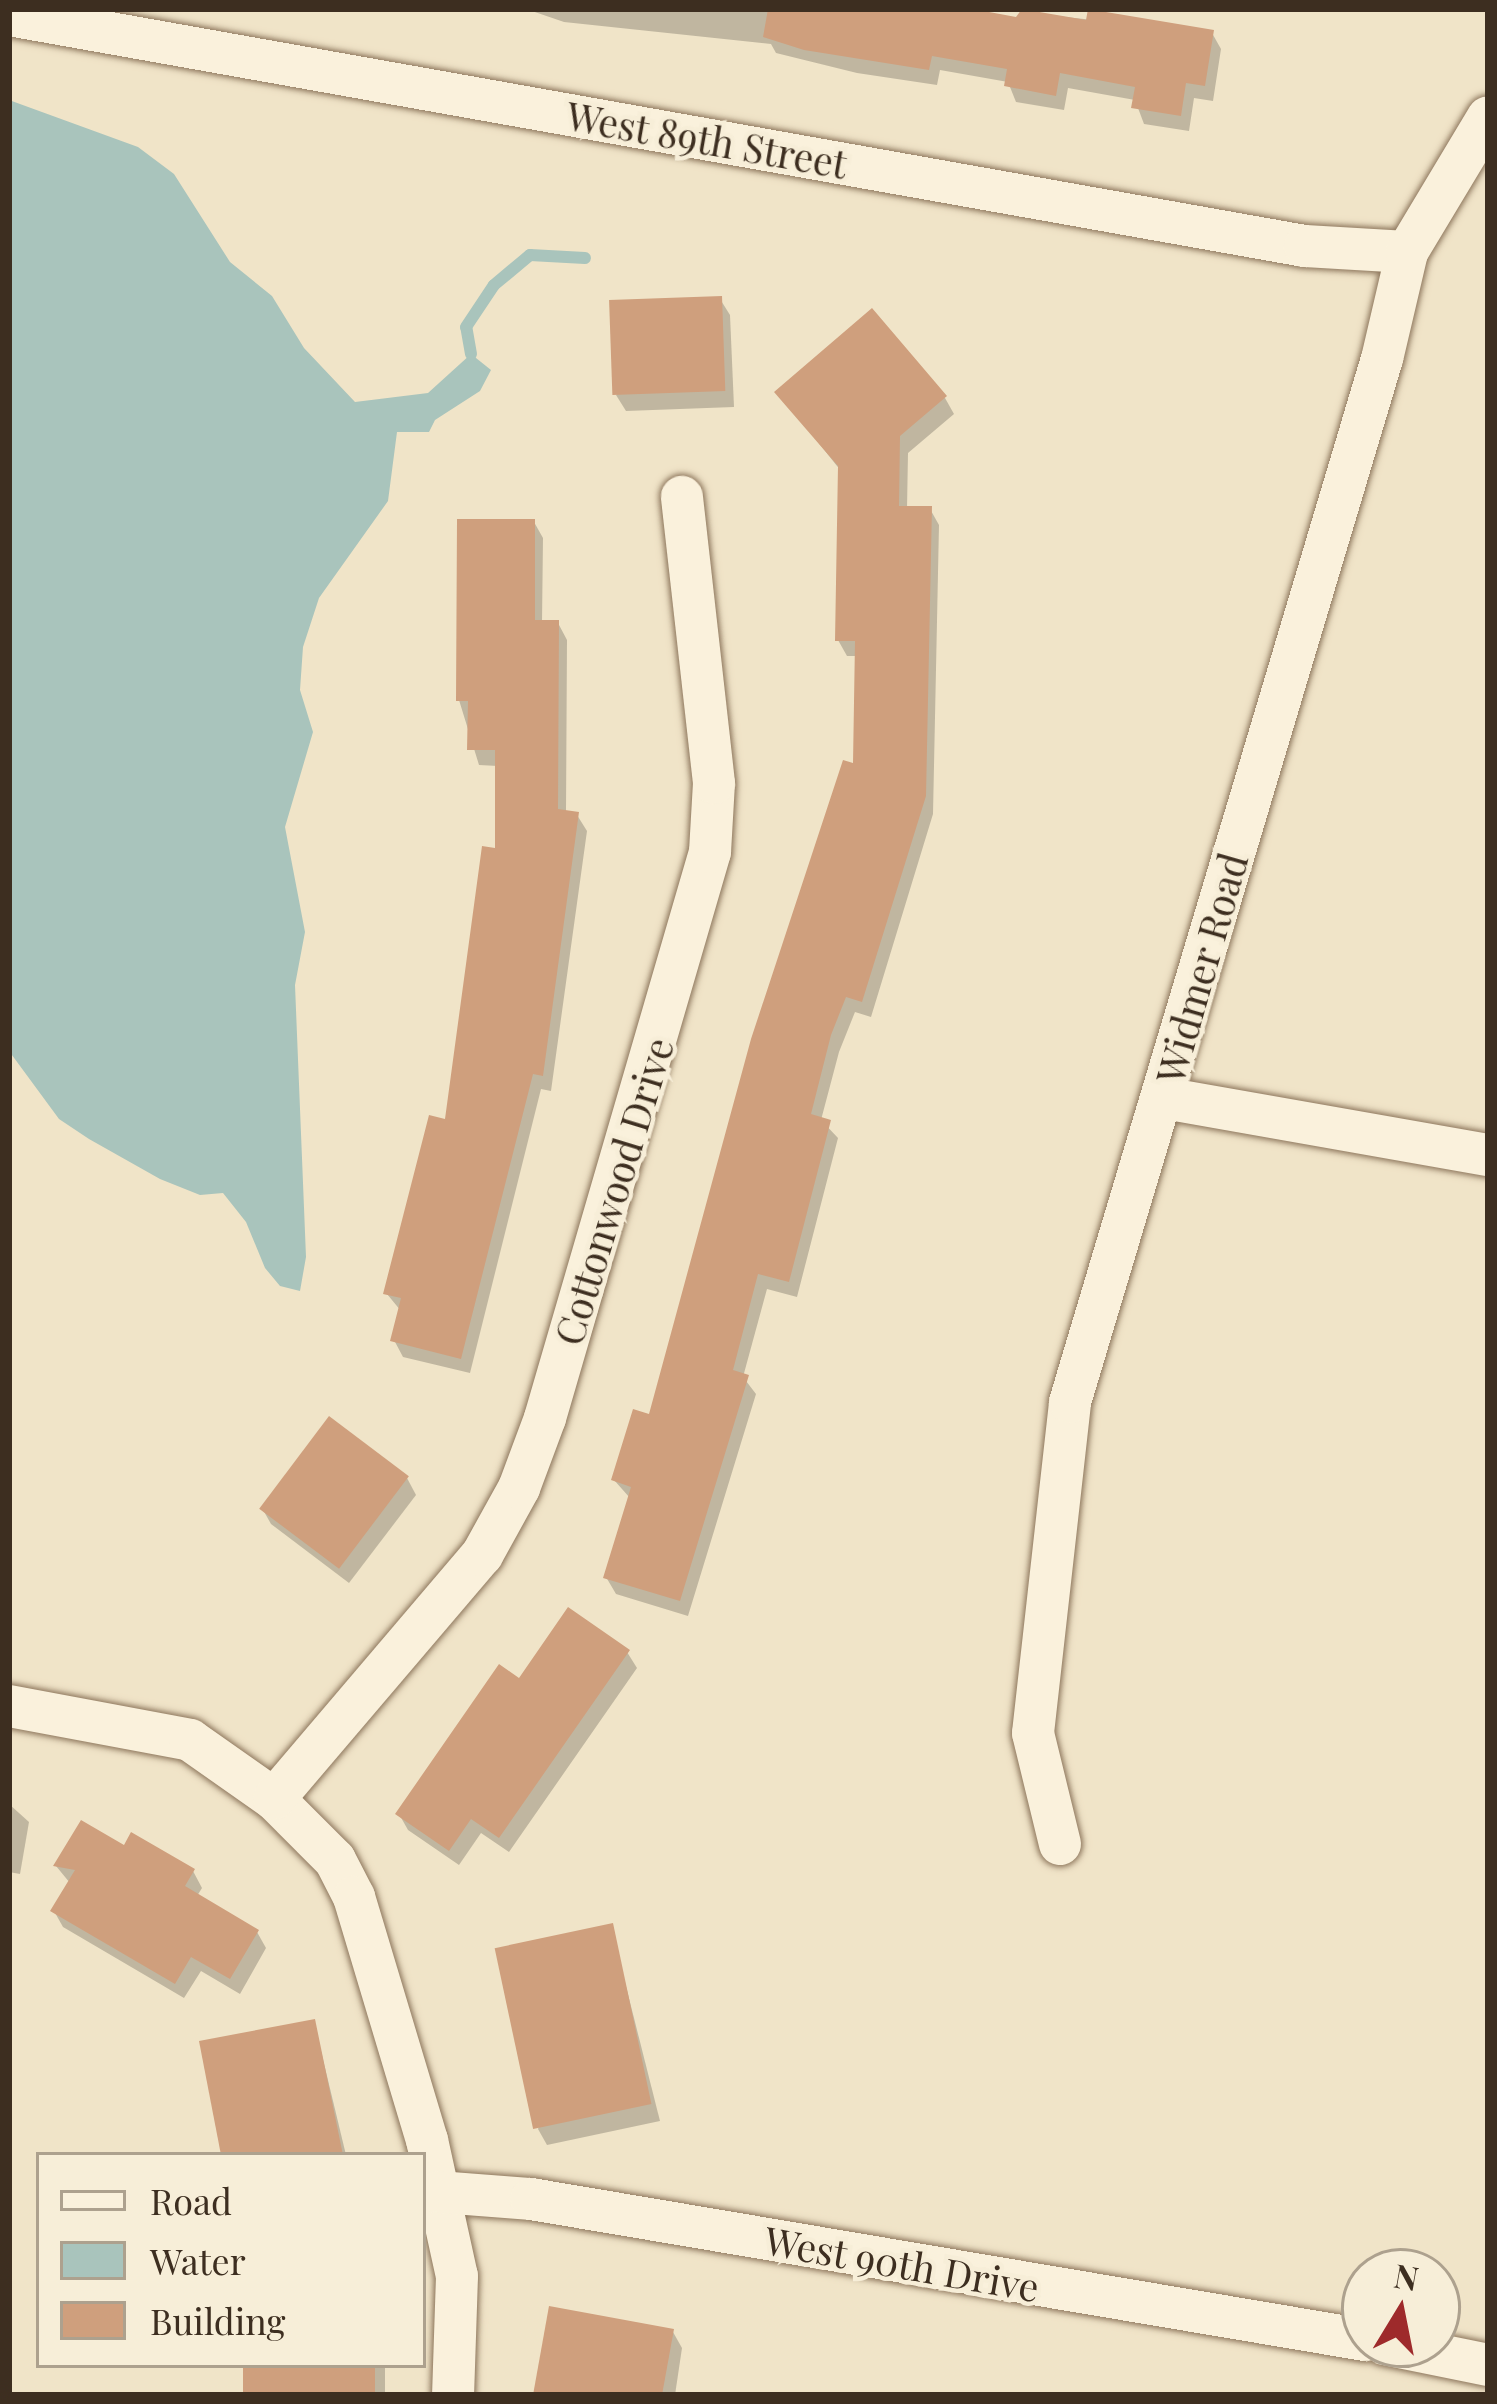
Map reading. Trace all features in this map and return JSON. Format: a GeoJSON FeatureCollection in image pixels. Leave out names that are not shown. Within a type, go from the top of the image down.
{"type":"FeatureCollection","features":[{"type":"Feature","properties":{"kind":"street","name":"West 89th Street"},"geometry":{"type":"LineString","coordinates":[[9,15],[1305,246],[1407,251]]}},
{"type":"Feature","properties":{"kind":"street","name":"Widmer Road"},"geometry":{"type":"LineString","coordinates":[[1060,1844],[1033,1733],[1070,1402],[1164,1098],[1407,251],[1488,117]]}},
{"type":"Feature","properties":{"kind":"street","name":"Cottonwood Drive"},"geometry":{"type":"LineString","coordinates":[[274,1799],[482,1555],[519,1489],[544,1418],[710,852],[714,783],[682,497]]}},
{"type":"Feature","properties":{"kind":"street"},"geometry":{"type":"LineString","coordinates":[[1164,1098],[1488,1155]]}},
{"type":"Feature","properties":{"kind":"street"},"geometry":{"type":"LineString","coordinates":[[9,1706],[190,1740],[274,1799],[335,1860],[354,1897],[439,2192],[460,2289],[453,2395]]}},
{"type":"Feature","properties":{"kind":"street","name":"West 90th Drive"},"geometry":{"type":"LineString","coordinates":[[439,2192],[531,2199],[1341,2336]]}},
{"type":"Feature","properties":{"kind":"water"},"geometry":{"type":"Polygon","coordinates":[[[9,100],[138,147],[174,174],[230,262],[272,296],[304,348],[355,402],[428,393],[471,354],[491,370],[480,391],[435,420],[429,432],[397,432],[388,501],[319,598],[303,647],[300,690],[313,732],[285,827],[305,932],[295,985],[306,1257],[300,1291],[280,1286],[265,1268],[246,1222],[223,1193],[200,1195],[160,1179],[89,1139],[59,1119],[9,1051],[9,100]]]}},
{"type":"Feature","properties":{"kind":"building"},"geometry":{"type":"Polygon","coordinates":[[[768,9],[973,9],[1016,17],[1022,9],[1086,20],[1088,9],[1214,30],[1205,86],[1186,83],[1181,116],[1131,108],[1135,87],[1060,73],[1056,96],[1004,86],[1007,69],[932,56],[929,70],[804,50],[763,37],[768,9]]]}},
{"type":"Feature","properties":{"kind":"building"},"geometry":{"type":"Polygon","coordinates":[[[722,296],[725,391],[612,395],[609,300],[722,296]]]}},
{"type":"Feature","properties":{"kind":"building"},"geometry":{"type":"Polygon","coordinates":[[[872,308],[947,396],[900,436],[899,506],[932,506],[926,796],[862,1002],[846,997],[831,1035],[811,1114],[831,1120],[789,1282],[758,1274],[733,1370],[749,1375],[680,1601],[603,1578],[631,1487],[611,1480],[633,1409],[649,1414],[751,1039],[843,760],[853,763],[855,641],[835,641],[838,466],[774,392],[872,308]]]}},
{"type":"Feature","properties":{"kind":"building"},"geometry":{"type":"Polygon","coordinates":[[[457,519],[535,519],[535,620],[559,620],[558,809],[579,812],[543,1076],[533,1074],[461,1359],[390,1341],[401,1298],[383,1294],[429,1115],[445,1119],[482,846],[495,848],[495,750],[467,750],[468,701],[456,701],[457,519]]]}},
{"type":"Feature","properties":{"kind":"building"},"geometry":{"type":"Polygon","coordinates":[[[329,1416],[409,1476],[339,1569],[259,1509],[329,1416]]]}},
{"type":"Feature","properties":{"kind":"building"},"geometry":{"type":"Polygon","coordinates":[[[568,1607],[630,1650],[499,1838],[471,1819],[449,1851],[395,1814],[499,1664],[519,1678],[568,1607]]]}},
{"type":"Feature","properties":{"kind":"building"},"geometry":{"type":"Polygon","coordinates":[[[81,1820],[124,1845],[131,1832],[195,1869],[185,1886],[259,1930],[230,1979],[191,1957],[175,1984],[50,1911],[75,1870],[53,1866],[81,1820]]]}},
{"type":"Feature","properties":{"kind":"building"},"geometry":{"type":"Polygon","coordinates":[[[613,1923],[651,2104],[533,2129],[495,1948],[613,1923]]]}},
{"type":"Feature","properties":{"kind":"building"},"geometry":{"type":"Polygon","coordinates":[[[315,2019],[342,2152],[220,2152],[199,2041],[315,2019]]]}},
{"type":"Feature","properties":{"kind":"building"},"geometry":{"type":"Polygon","coordinates":[[[549,2306],[674,2329],[662,2395],[533,2395],[549,2306]]]}},
{"type":"Feature","properties":{"kind":"building"},"geometry":{"type":"Polygon","coordinates":[[[243,2368],[375,2368],[375,2395],[243,2395],[243,2368]]]}},
{"type":"Feature","properties":{"kind":"waterway"},"geometry":{"type":"LineString","coordinates":[[471,354],[466,327],[494,285],[530,255],[585,258]]}}]}
